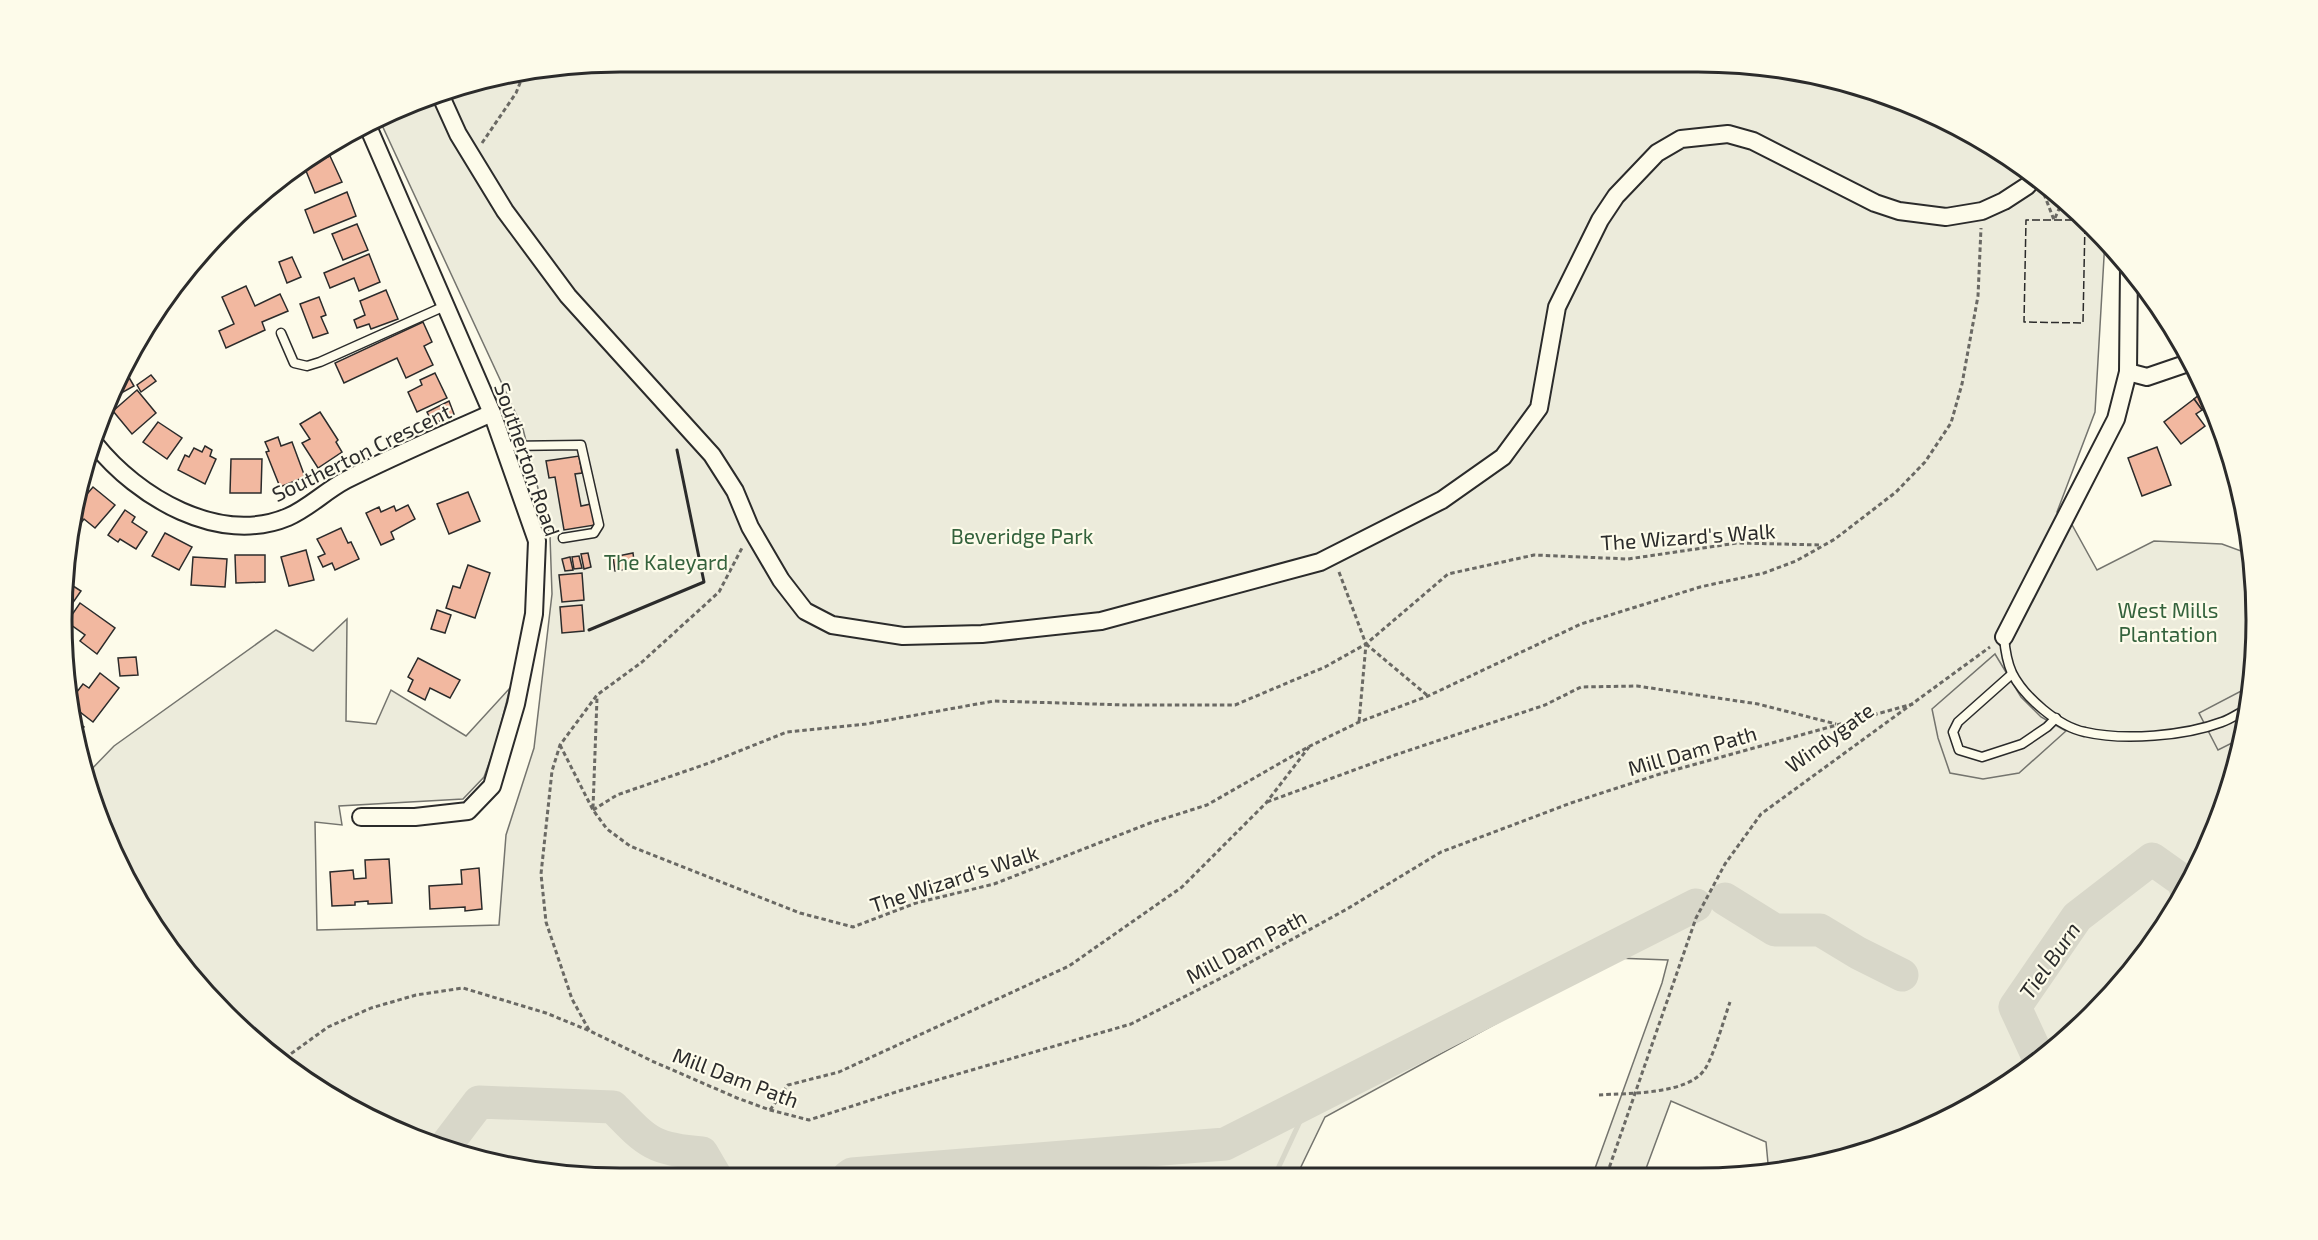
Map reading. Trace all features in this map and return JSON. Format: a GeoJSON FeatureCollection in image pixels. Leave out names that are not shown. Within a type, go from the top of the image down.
{"type":"FeatureCollection","features":[{"type":"Feature","properties":{"kind":"street"},"geometry":{"type":"LineString","coordinates":[[443,101],[458,134],[505,211],[568,296],[712,455],[735,491],[750,527],[781,580],[805,610],[832,625],[903,636],[981,634],[1101,621],[1320,562],[1442,500],[1503,457],[1539,408],[1557,307],[1600,220],[1616,196],[1657,153],[1681,139],[1728,134],[1752,141],[1875,203],[1899,212],[1946,217],[1982,211],[2031,184]]}},
{"type":"Feature","properties":{"kind":"street","name":"Southerton Road"},"geometry":{"type":"LineString","coordinates":[[361,817],[415,817],[468,811],[492,786],[516,704],[534,614],[537,541],[492,413],[371,133]]}},
{"type":"Feature","properties":{"kind":"street"},"geometry":{"type":"LineString","coordinates":[[2004,637],[2116,419],[2128,372],[2129,281]]}},
{"type":"Feature","properties":{"kind":"street"},"geometry":{"type":"LineString","coordinates":[[2128,372],[2147,377],[2182,365]]}},
{"type":"Feature","properties":{"kind":"street","name":"Southerton Crescent"},"geometry":{"type":"LineString","coordinates":[[100,449],[121,472],[176,509],[201,520],[230,525],[258,524],[286,518],[309,506],[343,481],[492,413]]}},
{"type":"Feature","properties":{"kind":"lane"},"geometry":{"type":"LineString","coordinates":[[281,333],[294,363],[306,366],[320,362],[445,306]]}},
{"type":"Feature","properties":{"kind":"lane"},"geometry":{"type":"LineString","coordinates":[[503,446],[581,445],[599,525],[594,533],[563,538]]}},
{"type":"Feature","properties":{"kind":"lane"},"geometry":{"type":"LineString","coordinates":[[2004,637],[2012,674],[2027,695],[2045,712],[2083,732],[2121,737],[2174,733],[2223,722],[2237,714]]}},
{"type":"Feature","properties":{"kind":"lane"},"geometry":{"type":"LineString","coordinates":[[2012,674],[1958,722],[1953,732],[1959,750],[1982,757],[2022,744],[2056,718]]}},
{"type":"Feature","properties":{"kind":"path"},"geometry":{"type":"LineString","coordinates":[[472,157],[516,93],[521,82]]}},
{"type":"Feature","properties":{"kind":"path"},"geometry":{"type":"LineString","coordinates":[[2044,195],[2054,220],[2059,208]]}},
{"type":"Feature","properties":{"kind":"path","name":"The Wizard's Walk"},"geometry":{"type":"LineString","coordinates":[[560,745],[593,810],[607,829],[630,846],[800,913],[853,927],[916,903],[994,884],[1150,823],[1207,805],[1310,746],[1359,722],[1428,696],[1581,624],[1700,587],[1764,573],[1796,561],[1824,545],[1896,492],[1925,462],[1951,423],[1962,384],[1978,296],[1982,211]]}},
{"type":"Feature","properties":{"kind":"path"},"geometry":{"type":"LineString","coordinates":[[590,1031],[572,999],[546,921],[541,874],[552,771],[560,745],[597,696],[642,662],[719,592],[740,554],[750,527]]}},
{"type":"Feature","properties":{"kind":"path","name":"The Wizard's Walk"},"geometry":{"type":"LineString","coordinates":[[593,810],[617,795],[709,764],[787,732],[866,724],[994,701],[1126,705],[1235,705],[1325,667],[1366,644],[1448,574],[1534,555],[1628,559],[1737,543],[1824,545]]}},
{"type":"Feature","properties":{"kind":"path"},"geometry":{"type":"LineString","coordinates":[[1333,556],[1366,644],[1359,722]]}},
{"type":"Feature","properties":{"kind":"path","name":"Windygate"},"geometry":{"type":"LineString","coordinates":[[1609,1168],[1696,918],[1725,864],[1761,814],[2004,637]]}},
{"type":"Feature","properties":{"kind":"path"},"geometry":{"type":"LineString","coordinates":[[1366,644],[1428,696]]}},
{"type":"Feature","properties":{"kind":"path"},"geometry":{"type":"LineString","coordinates":[[1266,803],[1374,762],[1545,705],[1581,687],[1637,686],[1758,704],[1838,724]]}},
{"type":"Feature","properties":{"kind":"path"},"geometry":{"type":"LineString","coordinates":[[593,810],[597,696]]}},
{"type":"Feature","properties":{"kind":"path","name":"Mill Dam Path"},"geometry":{"type":"LineString","coordinates":[[288,1056],[328,1027],[371,1008],[416,995],[463,988],[546,1013],[652,1061],[770,1110],[809,1120],[899,1091],[1131,1024],[1229,974],[1347,909],[1441,852],[1571,803],[1660,774],[1912,704]]}},
{"type":"Feature","properties":{"kind":"path"},"geometry":{"type":"LineString","coordinates":[[770,1110],[788,1085],[839,1072],[1069,966],[1182,887],[1266,803],[1310,746]]}},
{"type":"Feature","properties":{"kind":"path"},"geometry":{"type":"LineString","coordinates":[[1599,1095],[1659,1091],[1687,1083],[1705,1070],[1730,1002]]}},
{"type":"Feature","properties":{"kind":"green space","name":"Beveridge Park"},"geometry":{"type":"Polygon","coordinates":[[[620,72],[1698,72],[1770,77],[1840,91],[1874,101],[1908,114],[1972,145],[2032,185],[2104,253],[2095,412],[2057,512],[2071,523],[2097,570],[2154,541],[2222,544],[2241,551],[2246,620],[2241,692],[2227,762],[2204,830],[2173,894],[2133,954],[2110,981],[2059,1032],[2032,1055],[1972,1095],[1908,1126],[1840,1149],[1768,1163],[1766,1142],[1671,1101],[1646,1168],[1595,1168],[1662,983],[1668,960],[1616,958],[1325,1117],[1300,1168],[620,1168],[548,1163],[478,1149],[410,1126],[346,1095],[286,1055],[259,1032],[208,981],[185,954],[145,894],[114,830],[93,768],[114,746],[276,630],[313,651],[347,619],[346,721],[376,724],[391,690],[466,736],[510,688],[496,744],[484,777],[463,799],[339,806],[342,825],[315,822],[317,930],[499,925],[506,835],[534,748],[552,594],[550,536],[523,429],[383,127],[444,101],[478,91],[548,77],[620,72]]]}},
{"type":"Feature","properties":{"kind":"shaded area"},"geometry":{"type":"Polygon","coordinates":[[[1995,654],[2021,697],[2041,717],[2066,731],[2019,773],[1983,779],[1950,773],[1938,738],[1932,709],[1995,654]]]}},
{"type":"Feature","properties":{"kind":"shaded area"},"geometry":{"type":"Polygon","coordinates":[[[2241,691],[2231,743],[2218,750],[2199,713],[2241,691]]]}},
{"type":"Feature","properties":{"kind":"building"},"geometry":{"type":"Polygon","coordinates":[[[330,156],[342,182],[315,193],[306,171],[330,156]]]}},
{"type":"Feature","properties":{"kind":"building"},"geometry":{"type":"Polygon","coordinates":[[[347,192],[356,216],[314,233],[305,210],[347,192]]]}},
{"type":"Feature","properties":{"kind":"building"},"geometry":{"type":"Polygon","coordinates":[[[357,224],[368,250],[343,260],[332,234],[357,224]]]}},
{"type":"Feature","properties":{"kind":"building"},"geometry":{"type":"Polygon","coordinates":[[[369,254],[380,282],[359,291],[354,278],[330,288],[324,273],[369,254]]]}},
{"type":"Feature","properties":{"kind":"building"},"geometry":{"type":"Polygon","coordinates":[[[292,257],[301,277],[287,283],[279,262],[292,257]]]}},
{"type":"Feature","properties":{"kind":"building"},"geometry":{"type":"Polygon","coordinates":[[[246,286],[255,306],[280,294],[288,311],[262,322],[265,330],[226,348],[219,331],[234,324],[222,297],[246,286]]]}},
{"type":"Feature","properties":{"kind":"building"},"geometry":{"type":"Polygon","coordinates":[[[386,290],[398,319],[371,329],[369,324],[357,328],[354,320],[365,315],[360,301],[386,290]]]}},
{"type":"Feature","properties":{"kind":"building"},"geometry":{"type":"Polygon","coordinates":[[[319,297],[326,315],[321,317],[328,333],[313,338],[300,304],[319,297]]]}},
{"type":"Feature","properties":{"kind":"building"},"geometry":{"type":"Polygon","coordinates":[[[423,322],[432,342],[424,346],[433,365],[406,378],[397,358],[344,383],[335,363],[423,322]]]}},
{"type":"Feature","properties":{"kind":"building"},"geometry":{"type":"Polygon","coordinates":[[[435,373],[447,398],[417,412],[408,392],[422,385],[420,380],[435,373]]]}},
{"type":"Feature","properties":{"kind":"building"},"geometry":{"type":"Polygon","coordinates":[[[151,375],[156,381],[141,392],[137,385],[151,375]]]}},
{"type":"Feature","properties":{"kind":"building"},"geometry":{"type":"Polygon","coordinates":[[[129,378],[134,386],[122,393],[129,378]]]}},
{"type":"Feature","properties":{"kind":"building"},"geometry":{"type":"Polygon","coordinates":[[[137,390],[156,413],[132,434],[114,410],[137,390]]]}},
{"type":"Feature","properties":{"kind":"building"},"geometry":{"type":"Polygon","coordinates":[[[2198,396],[2203,409],[2202,410],[2194,399],[2198,396]]]}},
{"type":"Feature","properties":{"kind":"building"},"geometry":{"type":"Polygon","coordinates":[[[2194,399],[2202,410],[2196,414],[2205,426],[2181,444],[2164,422],[2194,399]]]}},
{"type":"Feature","properties":{"kind":"building"},"geometry":{"type":"Polygon","coordinates":[[[449,401],[454,414],[433,424],[427,412],[449,401]]]}},
{"type":"Feature","properties":{"kind":"building"},"geometry":{"type":"Polygon","coordinates":[[[320,412],[338,440],[336,442],[342,452],[318,468],[302,443],[310,439],[300,424],[320,412]]]}},
{"type":"Feature","properties":{"kind":"building"},"geometry":{"type":"Polygon","coordinates":[[[158,422],[182,438],[167,459],[143,442],[158,422]]]}},
{"type":"Feature","properties":{"kind":"building"},"geometry":{"type":"Polygon","coordinates":[[[278,437],[281,446],[292,442],[305,477],[280,487],[266,452],[269,451],[265,442],[278,437]]]}},
{"type":"Feature","properties":{"kind":"building"},"geometry":{"type":"Polygon","coordinates":[[[205,446],[212,450],[210,456],[216,459],[205,484],[178,470],[185,455],[189,457],[194,448],[202,452],[205,446]]]}},
{"type":"Feature","properties":{"kind":"building"},"geometry":{"type":"Polygon","coordinates":[[[2157,447],[2171,485],[2142,496],[2128,458],[2157,447]]]}},
{"type":"Feature","properties":{"kind":"building"},"geometry":{"type":"Polygon","coordinates":[[[579,456],[582,473],[575,474],[581,506],[591,504],[595,525],[564,530],[555,477],[549,478],[546,461],[579,456]]]}},
{"type":"Feature","properties":{"kind":"building"},"geometry":{"type":"Polygon","coordinates":[[[231,459],[262,459],[261,493],[230,493],[231,459]]]}},
{"type":"Feature","properties":{"kind":"building"},"geometry":{"type":"Polygon","coordinates":[[[93,487],[115,505],[95,528],[84,519],[81,522],[87,494],[93,487]]]}},
{"type":"Feature","properties":{"kind":"building"},"geometry":{"type":"Polygon","coordinates":[[[468,492],[480,521],[449,534],[437,504],[468,492]]]}},
{"type":"Feature","properties":{"kind":"building"},"geometry":{"type":"Polygon","coordinates":[[[408,505],[415,519],[391,532],[394,539],[381,545],[366,513],[379,507],[381,512],[394,506],[396,511],[408,505]]]}},
{"type":"Feature","properties":{"kind":"building"},"geometry":{"type":"Polygon","coordinates":[[[125,510],[135,517],[132,522],[147,532],[136,549],[108,535],[125,510]]]}},
{"type":"Feature","properties":{"kind":"building"},"geometry":{"type":"Polygon","coordinates":[[[341,528],[359,559],[335,570],[332,563],[323,567],[318,557],[325,554],[317,539],[341,528]]]}},
{"type":"Feature","properties":{"kind":"building"},"geometry":{"type":"Polygon","coordinates":[[[165,533],[192,547],[179,570],[152,556],[165,533]]]}},
{"type":"Feature","properties":{"kind":"building"},"geometry":{"type":"Polygon","coordinates":[[[306,550],[314,580],[289,586],[281,557],[306,550]]]}},
{"type":"Feature","properties":{"kind":"building"},"geometry":{"type":"Polygon","coordinates":[[[588,553],[591,567],[584,569],[581,554],[588,553]]]}},
{"type":"Feature","properties":{"kind":"building"},"geometry":{"type":"Polygon","coordinates":[[[633,553],[635,568],[615,571],[613,557],[633,553]]]}},
{"type":"Feature","properties":{"kind":"building"},"geometry":{"type":"Polygon","coordinates":[[[235,555],[265,555],[265,582],[236,583],[235,555]]]}},
{"type":"Feature","properties":{"kind":"building"},"geometry":{"type":"Polygon","coordinates":[[[579,556],[582,568],[574,569],[572,557],[579,556]]]}},
{"type":"Feature","properties":{"kind":"building"},"geometry":{"type":"Polygon","coordinates":[[[193,557],[227,559],[225,587],[191,585],[193,557]]]}},
{"type":"Feature","properties":{"kind":"building"},"geometry":{"type":"Polygon","coordinates":[[[570,557],[573,570],[565,571],[562,559],[570,557]]]}},
{"type":"Feature","properties":{"kind":"building"},"geometry":{"type":"Polygon","coordinates":[[[468,565],[490,573],[475,618],[446,608],[453,586],[460,588],[468,565]]]}},
{"type":"Feature","properties":{"kind":"building"},"geometry":{"type":"Polygon","coordinates":[[[582,573],[584,600],[562,602],[559,575],[582,573]]]}},
{"type":"Feature","properties":{"kind":"building"},"geometry":{"type":"Polygon","coordinates":[[[73,586],[81,591],[72,603],[73,586]]]}},
{"type":"Feature","properties":{"kind":"building"},"geometry":{"type":"Polygon","coordinates":[[[80,603],[115,628],[97,654],[80,641],[85,635],[72,626],[72,614],[80,603]]]}},
{"type":"Feature","properties":{"kind":"building"},"geometry":{"type":"Polygon","coordinates":[[[582,605],[584,631],[562,633],[560,607],[582,605]]]}},
{"type":"Feature","properties":{"kind":"building"},"geometry":{"type":"Polygon","coordinates":[[[437,610],[451,615],[445,633],[431,629],[437,610]]]}},
{"type":"Feature","properties":{"kind":"building"},"geometry":{"type":"Polygon","coordinates":[[[136,657],[138,675],[120,676],[118,658],[136,657]]]}},
{"type":"Feature","properties":{"kind":"building"},"geometry":{"type":"Polygon","coordinates":[[[418,658],[460,680],[450,698],[430,688],[425,700],[408,691],[413,680],[408,677],[418,658]]]}},
{"type":"Feature","properties":{"kind":"building"},"geometry":{"type":"Polygon","coordinates":[[[100,673],[119,688],[93,722],[80,712],[77,692],[83,684],[89,688],[100,673]]]}},
{"type":"Feature","properties":{"kind":"building"},"geometry":{"type":"Polygon","coordinates":[[[389,859],[392,903],[368,904],[368,901],[355,902],[355,905],[332,906],[330,872],[353,870],[354,879],[366,878],[365,860],[389,859]]]}},
{"type":"Feature","properties":{"kind":"building"},"geometry":{"type":"Polygon","coordinates":[[[479,868],[482,909],[465,911],[465,907],[430,909],[429,886],[462,884],[461,870],[479,868]]]}},
{"type":"Feature","properties":{"kind":"waterway","name":"Tiel Burn"},"geometry":{"type":"LineString","coordinates":[[2036,1052],[2015,1007],[2077,917],[2152,859],[2180,879]]}},
{"type":"Feature","properties":{"kind":"waterway"},"geometry":{"type":"LineString","coordinates":[[1725,899],[1775,930],[1820,930],[1858,953],[1902,975]]}},
{"type":"Feature","properties":{"kind":"waterway"},"geometry":{"type":"LineString","coordinates":[[927,1168],[1225,1144],[1696,905]]}},
{"type":"Feature","properties":{"kind":"waterway"},"geometry":{"type":"LineString","coordinates":[[450,1141],[479,1102],[613,1107],[652,1142],[672,1149],[702,1153],[711,1168]]}},
{"type":"Feature","properties":{"kind":"waterway"},"geometry":{"type":"LineString","coordinates":[[1278,1168],[1309,1102]]}},
{"type":"Feature","properties":{"kind":"fence"},"geometry":{"type":"LineString","coordinates":[[2071,220],[2026,220],[2024,322],[2083,323],[2085,233]]}},
{"type":"Feature","properties":{"kind":"wall"},"geometry":{"type":"LineString","coordinates":[[589,630],[704,582],[677,450]]}},
{"type":"Feature","properties":{"kind":"park label","name":"The Kaleyard"},"geometry":{"type":"Point","coordinates":[666,561]}},
{"type":"Feature","properties":{"kind":"park label","name":"West Mills Plantation"},"geometry":{"type":"Point","coordinates":[2168,621]}}]}
